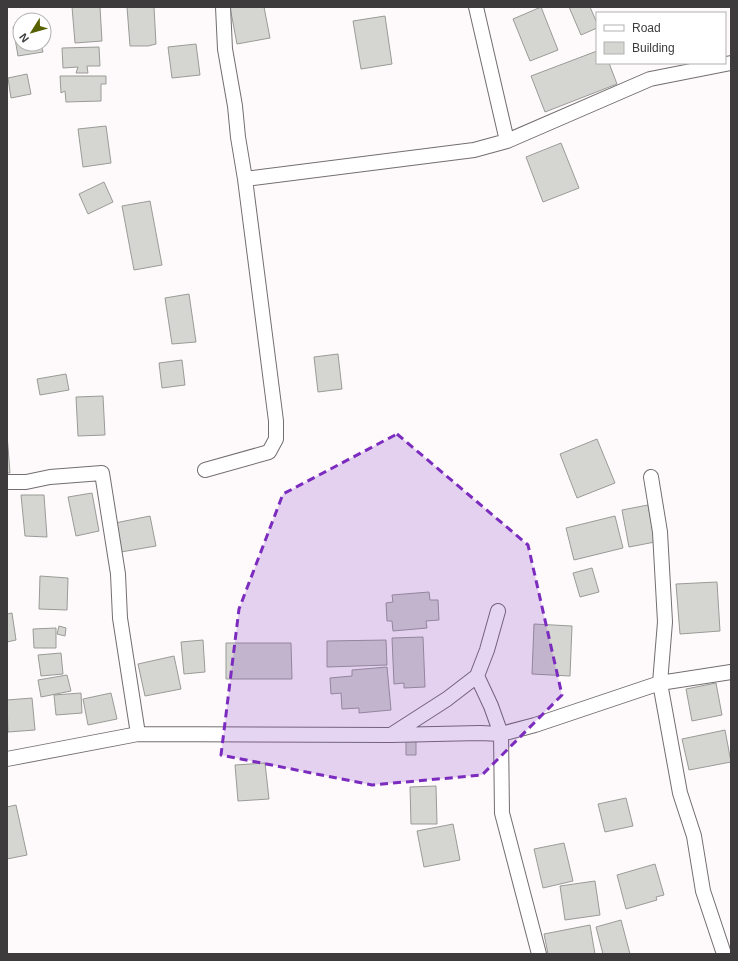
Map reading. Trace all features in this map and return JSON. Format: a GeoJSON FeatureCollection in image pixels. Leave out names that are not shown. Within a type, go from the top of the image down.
{"type":"FeatureCollection","features":[{"type":"Feature","properties":{"kind":"street"},"geometry":{"type":"LineString","coordinates":[[205,470],[269,452],[276,439],[276,422],[245,179],[226,49],[223,7]]}},
{"type":"Feature","properties":{"kind":"street"},"geometry":{"type":"LineString","coordinates":[[476,7],[507,141]]}},
{"type":"Feature","properties":{"kind":"street"},"geometry":{"type":"LineString","coordinates":[[245,179],[474,150],[507,141],[650,79],[731,64]]}},
{"type":"Feature","properties":{"kind":"street"},"geometry":{"type":"LineString","coordinates":[[7,482],[26,482],[50,477],[102,473],[118,574],[120,618],[138,734]]}},
{"type":"Feature","properties":{"kind":"street"},"geometry":{"type":"LineString","coordinates":[[651,477],[660,532],[665,622],[660,683],[680,793],[694,836],[703,892],[724,954]]}},
{"type":"Feature","properties":{"kind":"street"},"geometry":{"type":"LineString","coordinates":[[391,735],[447,699],[477,676],[487,650],[498,611]]}},
{"type":"Feature","properties":{"kind":"street"},"geometry":{"type":"LineString","coordinates":[[7,759],[138,734],[391,735],[480,732],[501,734],[535,726],[660,683],[731,672]]}},
{"type":"Feature","properties":{"kind":"street"},"geometry":{"type":"LineString","coordinates":[[477,676],[491,706],[501,734],[502,813],[539,954]]}},
{"type":"Feature","properties":{"kind":"highlighted area"},"geometry":{"type":"Polygon","coordinates":[[[397,434],[528,545],[562,695],[482,775],[372,785],[221,755],[239,609],[283,494],[397,434]]]}},
{"type":"Feature","properties":{"kind":"building"},"geometry":{"type":"Polygon","coordinates":[[[72,7],[100,7],[102,41],[75,43],[72,7]]]}},
{"type":"Feature","properties":{"kind":"building"},"geometry":{"type":"Polygon","coordinates":[[[127,7],[154,7],[156,44],[148,46],[130,46],[127,7]]]}},
{"type":"Feature","properties":{"kind":"building"},"geometry":{"type":"Polygon","coordinates":[[[230,7],[264,7],[270,38],[237,44],[230,7]]]}},
{"type":"Feature","properties":{"kind":"building"},"geometry":{"type":"Polygon","coordinates":[[[541,7],[558,50],[530,61],[513,19],[541,7]]]}},
{"type":"Feature","properties":{"kind":"building"},"geometry":{"type":"Polygon","coordinates":[[[569,7],[590,7],[596,21],[596,28],[581,35],[569,7]]]}},
{"type":"Feature","properties":{"kind":"building"},"geometry":{"type":"Polygon","coordinates":[[[385,16],[392,64],[361,69],[353,21],[385,16]]]}},
{"type":"Feature","properties":{"kind":"building"},"geometry":{"type":"Polygon","coordinates":[[[196,44],[200,75],[172,78],[168,47],[196,44]]]}},
{"type":"Feature","properties":{"kind":"building"},"geometry":{"type":"Polygon","coordinates":[[[99,47],[100,66],[87,66],[88,73],[76,73],[78,67],[63,68],[62,48],[99,47]]]}},
{"type":"Feature","properties":{"kind":"building"},"geometry":{"type":"Polygon","coordinates":[[[596,51],[596,64],[609,64],[617,84],[545,112],[531,76],[596,51]]]}},
{"type":"Feature","properties":{"kind":"building"},"geometry":{"type":"Polygon","coordinates":[[[17,52],[43,52],[18,56],[17,52]]]}},
{"type":"Feature","properties":{"kind":"building"},"geometry":{"type":"Polygon","coordinates":[[[27,74],[31,94],[11,98],[8,78],[27,74]]]}},
{"type":"Feature","properties":{"kind":"building"},"geometry":{"type":"Polygon","coordinates":[[[60,76],[106,76],[106,84],[101,84],[101,101],[66,102],[65,91],[61,93],[60,76]]]}},
{"type":"Feature","properties":{"kind":"building"},"geometry":{"type":"Polygon","coordinates":[[[106,126],[111,163],[83,167],[78,129],[106,126]]]}},
{"type":"Feature","properties":{"kind":"building"},"geometry":{"type":"Polygon","coordinates":[[[561,143],[579,188],[543,202],[526,157],[561,143]]]}},
{"type":"Feature","properties":{"kind":"building"},"geometry":{"type":"Polygon","coordinates":[[[104,182],[113,202],[88,214],[79,194],[104,182]]]}},
{"type":"Feature","properties":{"kind":"building"},"geometry":{"type":"Polygon","coordinates":[[[150,201],[162,265],[134,270],[122,206],[150,201]]]}},
{"type":"Feature","properties":{"kind":"building"},"geometry":{"type":"Polygon","coordinates":[[[189,294],[196,342],[172,344],[165,298],[189,294]]]}},
{"type":"Feature","properties":{"kind":"building"},"geometry":{"type":"Polygon","coordinates":[[[338,354],[342,389],[318,392],[314,357],[338,354]]]}},
{"type":"Feature","properties":{"kind":"building"},"geometry":{"type":"Polygon","coordinates":[[[182,360],[185,385],[162,388],[159,363],[182,360]]]}},
{"type":"Feature","properties":{"kind":"building"},"geometry":{"type":"Polygon","coordinates":[[[66,374],[69,390],[40,395],[37,379],[66,374]]]}},
{"type":"Feature","properties":{"kind":"building"},"geometry":{"type":"Polygon","coordinates":[[[103,396],[105,435],[78,436],[76,397],[103,396]]]}},
{"type":"Feature","properties":{"kind":"building"},"geometry":{"type":"Polygon","coordinates":[[[7,434],[10,473],[7,473],[7,434]]]}},
{"type":"Feature","properties":{"kind":"building"},"geometry":{"type":"Polygon","coordinates":[[[597,439],[615,483],[577,498],[560,454],[597,439]]]}},
{"type":"Feature","properties":{"kind":"building"},"geometry":{"type":"Polygon","coordinates":[[[92,493],[99,531],[76,536],[68,497],[92,493]]]}},
{"type":"Feature","properties":{"kind":"building"},"geometry":{"type":"Polygon","coordinates":[[[21,495],[44,495],[47,537],[25,536],[21,495]]]}},
{"type":"Feature","properties":{"kind":"building"},"geometry":{"type":"Polygon","coordinates":[[[648,505],[655,542],[629,547],[622,510],[648,505]]]}},
{"type":"Feature","properties":{"kind":"building"},"geometry":{"type":"Polygon","coordinates":[[[150,516],[156,546],[121,552],[115,523],[150,516]]]}},
{"type":"Feature","properties":{"kind":"building"},"geometry":{"type":"Polygon","coordinates":[[[615,516],[623,548],[574,560],[566,528],[615,516]]]}},
{"type":"Feature","properties":{"kind":"building"},"geometry":{"type":"Polygon","coordinates":[[[592,568],[599,592],[580,597],[573,573],[592,568]]]}},
{"type":"Feature","properties":{"kind":"building"},"geometry":{"type":"Polygon","coordinates":[[[40,576],[68,578],[67,610],[39,609],[40,576]]]}},
{"type":"Feature","properties":{"kind":"building"},"geometry":{"type":"Polygon","coordinates":[[[717,582],[720,631],[680,634],[676,584],[717,582]]]}},
{"type":"Feature","properties":{"kind":"building"},"geometry":{"type":"Polygon","coordinates":[[[429,592],[430,600],[438,600],[439,620],[426,621],[427,628],[393,631],[392,621],[387,621],[386,603],[393,602],[392,595],[429,592]]]}},
{"type":"Feature","properties":{"kind":"building"},"geometry":{"type":"Polygon","coordinates":[[[12,613],[16,640],[7,642],[7,614],[12,613]]]}},
{"type":"Feature","properties":{"kind":"building"},"geometry":{"type":"Polygon","coordinates":[[[534,624],[572,626],[570,676],[532,674],[534,624]]]}},
{"type":"Feature","properties":{"kind":"building"},"geometry":{"type":"Polygon","coordinates":[[[59,626],[66,628],[65,636],[57,634],[59,626]]]}},
{"type":"Feature","properties":{"kind":"building"},"geometry":{"type":"Polygon","coordinates":[[[56,628],[56,648],[34,648],[33,629],[56,628]]]}},
{"type":"Feature","properties":{"kind":"building"},"geometry":{"type":"Polygon","coordinates":[[[423,637],[425,687],[404,688],[404,683],[394,684],[392,638],[423,637]]]}},
{"type":"Feature","properties":{"kind":"building"},"geometry":{"type":"Polygon","coordinates":[[[203,640],[205,672],[184,674],[181,642],[203,640]]]}},
{"type":"Feature","properties":{"kind":"building"},"geometry":{"type":"Polygon","coordinates":[[[386,640],[387,665],[327,667],[327,641],[386,640]]]}},
{"type":"Feature","properties":{"kind":"building"},"geometry":{"type":"Polygon","coordinates":[[[226,643],[291,643],[292,679],[226,679],[226,643]]]}},
{"type":"Feature","properties":{"kind":"building"},"geometry":{"type":"Polygon","coordinates":[[[61,653],[63,674],[41,676],[38,655],[61,653]]]}},
{"type":"Feature","properties":{"kind":"building"},"geometry":{"type":"Polygon","coordinates":[[[174,656],[181,689],[145,696],[138,664],[174,656]]]}},
{"type":"Feature","properties":{"kind":"building"},"geometry":{"type":"Polygon","coordinates":[[[387,667],[391,710],[359,713],[359,708],[342,709],[341,693],[331,694],[330,678],[352,676],[352,670],[387,667]]]}},
{"type":"Feature","properties":{"kind":"building"},"geometry":{"type":"Polygon","coordinates":[[[67,675],[71,691],[41,697],[38,680],[67,675]]]}},
{"type":"Feature","properties":{"kind":"building"},"geometry":{"type":"Polygon","coordinates":[[[716,683],[722,715],[692,721],[686,689],[716,683]]]}},
{"type":"Feature","properties":{"kind":"building"},"geometry":{"type":"Polygon","coordinates":[[[81,693],[82,713],[56,715],[54,695],[81,693]]]}},
{"type":"Feature","properties":{"kind":"building"},"geometry":{"type":"Polygon","coordinates":[[[111,693],[117,719],[88,725],[83,699],[111,693]]]}},
{"type":"Feature","properties":{"kind":"building"},"geometry":{"type":"Polygon","coordinates":[[[32,698],[35,730],[8,732],[7,700],[32,698]]]}},
{"type":"Feature","properties":{"kind":"building"},"geometry":{"type":"Polygon","coordinates":[[[725,730],[731,762],[689,770],[682,739],[725,730]]]}},
{"type":"Feature","properties":{"kind":"building"},"geometry":{"type":"Polygon","coordinates":[[[406,740],[416,740],[416,755],[406,755],[406,740]]]}},
{"type":"Feature","properties":{"kind":"building"},"geometry":{"type":"Polygon","coordinates":[[[265,763],[269,799],[238,801],[235,765],[265,763]]]}},
{"type":"Feature","properties":{"kind":"building"},"geometry":{"type":"Polygon","coordinates":[[[436,786],[437,824],[411,824],[410,787],[436,786]]]}},
{"type":"Feature","properties":{"kind":"building"},"geometry":{"type":"Polygon","coordinates":[[[626,798],[633,826],[605,832],[598,804],[626,798]]]}},
{"type":"Feature","properties":{"kind":"building"},"geometry":{"type":"Polygon","coordinates":[[[16,805],[27,855],[7,859],[7,807],[16,805]]]}},
{"type":"Feature","properties":{"kind":"building"},"geometry":{"type":"Polygon","coordinates":[[[453,824],[460,860],[424,867],[417,831],[453,824]]]}},
{"type":"Feature","properties":{"kind":"building"},"geometry":{"type":"Polygon","coordinates":[[[564,843],[573,881],[543,888],[534,849],[564,843]]]}},
{"type":"Feature","properties":{"kind":"building"},"geometry":{"type":"Polygon","coordinates":[[[655,864],[664,895],[656,897],[657,900],[626,909],[617,875],[655,864]]]}},
{"type":"Feature","properties":{"kind":"building"},"geometry":{"type":"Polygon","coordinates":[[[595,881],[600,915],[565,920],[560,886],[595,881]]]}},
{"type":"Feature","properties":{"kind":"building"},"geometry":{"type":"Polygon","coordinates":[[[621,920],[630,954],[603,954],[596,927],[621,920]]]}},
{"type":"Feature","properties":{"kind":"building"},"geometry":{"type":"Polygon","coordinates":[[[590,925],[595,954],[548,954],[544,934],[590,925]]]}}]}
